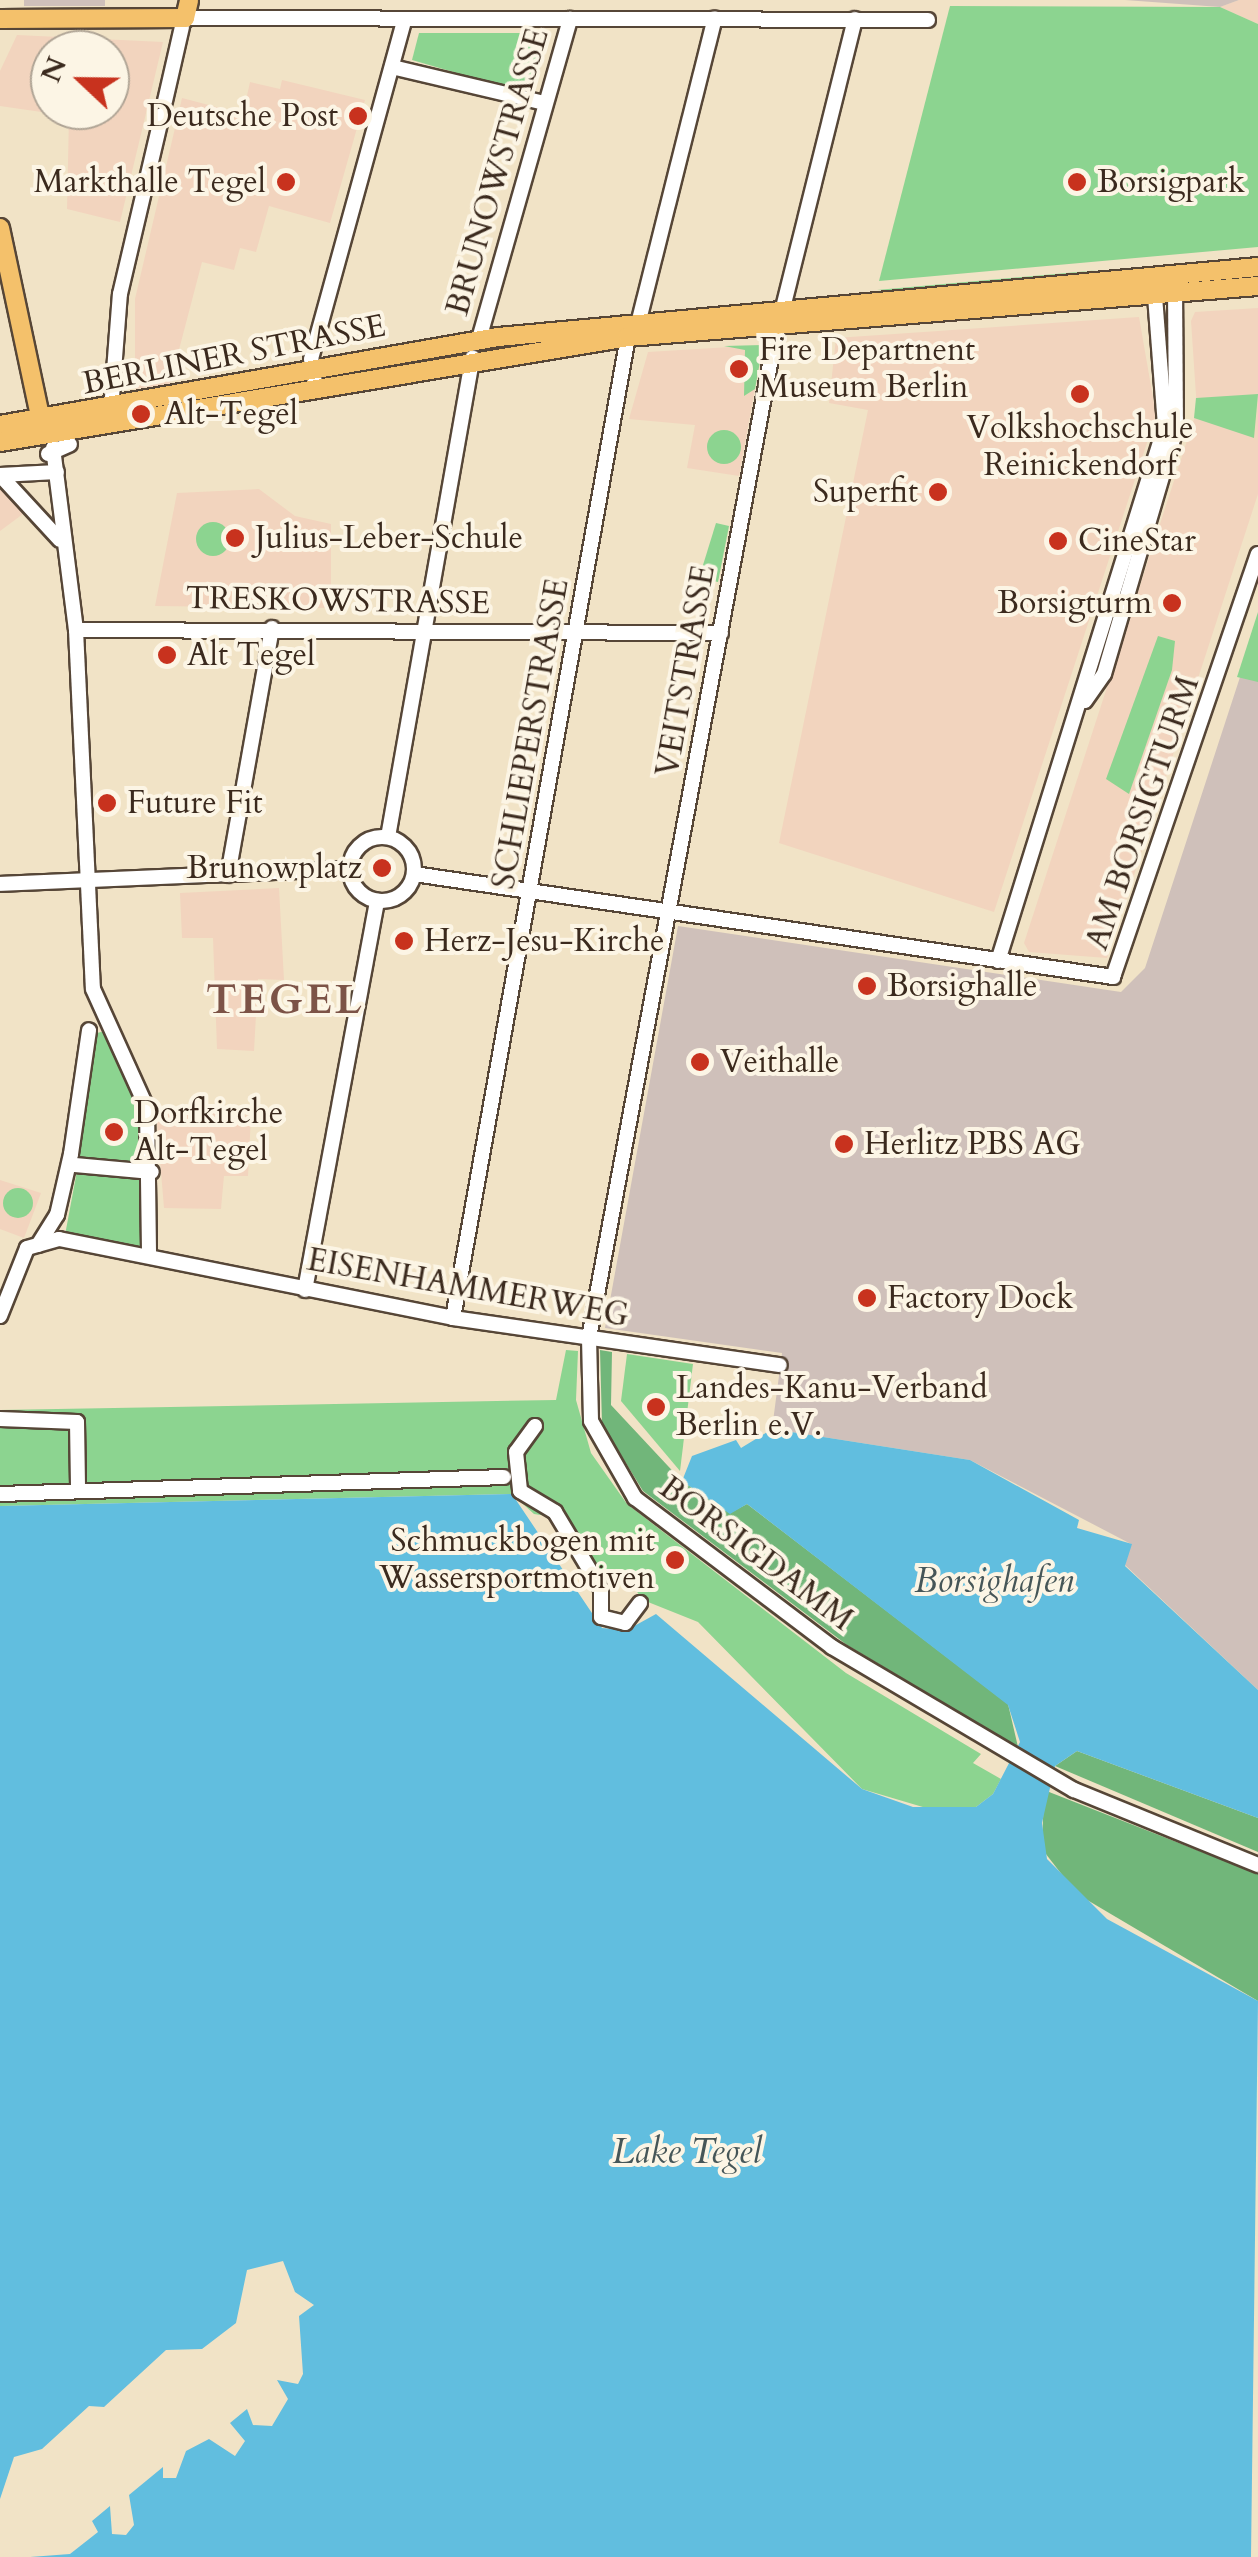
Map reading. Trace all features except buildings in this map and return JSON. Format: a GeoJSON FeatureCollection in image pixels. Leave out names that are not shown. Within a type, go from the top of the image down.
{"type":"FeatureCollection","features":[{"type":"Feature","properties":{"kind":"main road"},"geometry":{"type":"LineString","coordinates":[[0,19],[185,15]]}},
{"type":"Feature","properties":{"kind":"main road"},"geometry":{"type":"LineString","coordinates":[[0,228],[46,435]]}},
{"type":"Feature","properties":{"kind":"main road","name":"BERLINER STRASSE"},"geometry":{"type":"LineString","coordinates":[[865,307],[1072,301],[1258,267]]}},
{"type":"Feature","properties":{"kind":"main road","name":"BERLINER STRASSE"},"geometry":{"type":"LineString","coordinates":[[476,348],[628,337],[780,315],[1117,279],[1154,285]]}},
{"type":"Feature","properties":{"kind":"main road","name":"BERLINER STRASSE"},"geometry":{"type":"LineString","coordinates":[[1072,301],[1117,289],[1117,279]]}},
{"type":"Feature","properties":{"kind":"main road","name":"BERLINER STRASSE"},"geometry":{"type":"LineString","coordinates":[[1175,283],[1258,286]]}},
{"type":"Feature","properties":{"kind":"main road","name":"BERLINER STRASSE"},"geometry":{"type":"LineString","coordinates":[[0,442],[476,348],[639,320],[780,315]]}},
{"type":"Feature","properties":{"kind":"main road","name":"BERLINER STRASSE"},"geometry":{"type":"LineString","coordinates":[[0,425],[46,435]]}},
{"type":"Feature","properties":{"kind":"street"},"geometry":{"type":"LineString","coordinates":[[112,397],[120,294],[185,15],[404,21],[928,20]]}},
{"type":"Feature","properties":{"kind":"street"},"geometry":{"type":"LineString","coordinates":[[639,320],[715,18]]}},
{"type":"Feature","properties":{"kind":"street","name":"BRUNOWSTRASSE"},"geometry":{"type":"LineString","coordinates":[[388,837],[476,348],[570,19]]}},
{"type":"Feature","properties":{"kind":"street","name":"VEITSTRASSE"},"geometry":{"type":"LineString","coordinates":[[589,1338],[780,315],[854,19]]}},
{"type":"Feature","properties":{"kind":"street"},"geometry":{"type":"LineString","coordinates":[[314,380],[404,21]]}},
{"type":"Feature","properties":{"kind":"street"},"geometry":{"type":"LineString","coordinates":[[392,68],[544,103]]}},
{"type":"Feature","properties":{"kind":"street"},"geometry":{"type":"LineString","coordinates":[[1081,706],[1104,674],[1176,430],[1175,283]]}},
{"type":"Feature","properties":{"kind":"street"},"geometry":{"type":"LineString","coordinates":[[998,961],[1081,706],[1164,426],[1154,285]]}},
{"type":"Feature","properties":{"kind":"street","name":"SCHLIEPERSTRASSE"},"geometry":{"type":"LineString","coordinates":[[453,1318],[628,337]]}},
{"type":"Feature","properties":{"kind":"street"},"geometry":{"type":"LineString","coordinates":[[46,435],[70,444]]}},
{"type":"Feature","properties":{"kind":"street"},"geometry":{"type":"LineString","coordinates":[[39,467],[46,435]]}},
{"type":"Feature","properties":{"kind":"street"},"geometry":{"type":"LineString","coordinates":[[1,1326],[26,1248],[59,1238],[149,1256],[152,1172],[146,1108],[93,989],[76,630],[62,543],[57,472],[46,435]]}},
{"type":"Feature","properties":{"kind":"street"},"geometry":{"type":"LineString","coordinates":[[0,475],[39,467],[57,472]]}},
{"type":"Feature","properties":{"kind":"street"},"geometry":{"type":"LineString","coordinates":[[0,475],[62,543]]}},
{"type":"Feature","properties":{"kind":"street","name":"AM BORSIGTURM"},"geometry":{"type":"LineString","coordinates":[[414,874],[1105,978],[1120,972],[1258,554]]}},
{"type":"Feature","properties":{"kind":"street"},"geometry":{"type":"LineString","coordinates":[[228,875],[272,628]]}},
{"type":"Feature","properties":{"kind":"street","name":"TRESKOWSTRASSE"},"geometry":{"type":"LineString","coordinates":[[76,630],[721,633]]}},
{"type":"Feature","properties":{"kind":"street"},"geometry":{"type":"LineString","coordinates":[[388,837],[407,848],[414,874],[401,895],[376,901],[358,890],[350,869],[360,845],[388,837]]}},
{"type":"Feature","properties":{"kind":"street"},"geometry":{"type":"LineString","coordinates":[[0,884],[350,869]]}},
{"type":"Feature","properties":{"kind":"street"},"geometry":{"type":"LineString","coordinates":[[305,1290],[376,901]]}},
{"type":"Feature","properties":{"kind":"street"},"geometry":{"type":"LineString","coordinates":[[59,1238],[75,1165],[94,1030],[110,1020]]}},
{"type":"Feature","properties":{"kind":"street"},"geometry":{"type":"LineString","coordinates":[[38,1244],[57,1215],[72,1154],[89,1030]]}},
{"type":"Feature","properties":{"kind":"street"},"geometry":{"type":"LineString","coordinates":[[75,1165],[152,1172]]}},
{"type":"Feature","properties":{"kind":"street","name":"EISENHAMMERWEG"},"geometry":{"type":"LineString","coordinates":[[149,1256],[453,1318],[780,1366]]}},
{"type":"Feature","properties":{"kind":"street","name":"BORSIGDAMM"},"geometry":{"type":"LineString","coordinates":[[589,1338],[590,1422],[635,1498],[816,1636],[990,1745],[1074,1790],[1258,1865]]}},
{"type":"Feature","properties":{"kind":"street"},"geometry":{"type":"LineString","coordinates":[[0,1418],[77,1422],[78,1489]]}},
{"type":"Feature","properties":{"kind":"street"},"geometry":{"type":"LineString","coordinates":[[509,1475],[535,1426]]}},
{"type":"Feature","properties":{"kind":"street"},"geometry":{"type":"LineString","coordinates":[[0,1494],[509,1475]]}},
{"type":"Feature","properties":{"kind":"street"},"geometry":{"type":"LineString","coordinates":[[509,1475],[528,1500],[555,1512],[602,1589],[601,1617],[625,1622],[640,1603]]}},
{"type":"Feature","properties":{"kind":"shaded area"},"geometry":{"type":"Polygon","coordinates":[[[24,0],[105,0],[105,6],[24,6],[24,0]]]}},
{"type":"Feature","properties":{"kind":"shaded area"},"geometry":{"type":"Polygon","coordinates":[[[1125,0],[1239,0],[1220,7],[1125,0]]]}},
{"type":"Feature","properties":{"kind":"shaded area"},"geometry":{"type":"Polygon","coordinates":[[[1239,0],[1258,0],[1258,24],[1220,7],[1239,0]]]}},
{"type":"Feature","properties":{"kind":"shaded area"},"geometry":{"type":"Polygon","coordinates":[[[17,35],[30,36],[30,110],[0,106],[0,71],[17,35]]]}},
{"type":"Feature","properties":{"kind":"shaded area"},"geometry":{"type":"Polygon","coordinates":[[[130,40],[163,42],[120,222],[67,209],[69,130],[130,130],[130,40]]]}},
{"type":"Feature","properties":{"kind":"shaded area"},"geometry":{"type":"Polygon","coordinates":[[[282,80],[365,100],[330,223],[269,206],[256,252],[240,248],[234,270],[202,262],[170,384],[135,389],[135,299],[182,98],[243,114],[250,82],[280,89],[282,80]]]}},
{"type":"Feature","properties":{"kind":"shaded area"},"geometry":{"type":"Polygon","coordinates":[[[1258,308],[1258,494],[1107,958],[1029,952],[1024,943],[1197,410],[1191,321],[1195,312],[1258,308]]]}},
{"type":"Feature","properties":{"kind":"shaded area"},"geometry":{"type":"Polygon","coordinates":[[[1139,317],[1156,415],[994,912],[779,843],[868,410],[829,403],[836,338],[1139,317]]]}},
{"type":"Feature","properties":{"kind":"shaded area"},"geometry":{"type":"Polygon","coordinates":[[[763,345],[739,476],[687,468],[695,425],[629,419],[648,352],[763,345]]]}},
{"type":"Feature","properties":{"kind":"shaded area"},"geometry":{"type":"Polygon","coordinates":[[[0,481],[27,511],[0,531],[0,481]]]}},
{"type":"Feature","properties":{"kind":"shaded area"},"geometry":{"type":"Polygon","coordinates":[[[259,489],[295,516],[331,524],[331,608],[155,606],[177,493],[259,489]]]}},
{"type":"Feature","properties":{"kind":"shaded area"},"geometry":{"type":"Polygon","coordinates":[[[1258,622],[1258,1690],[1125,1565],[1131,1544],[970,1460],[772,1429],[782,1353],[605,1328],[678,926],[1121,992],[1145,968],[1258,622]]]}},
{"type":"Feature","properties":{"kind":"shaded area"},"geometry":{"type":"Polygon","coordinates":[[[279,888],[284,980],[258,979],[254,1051],[217,1049],[213,938],[182,938],[180,893],[279,888]]]}},
{"type":"Feature","properties":{"kind":"shaded area"},"geometry":{"type":"Polygon","coordinates":[[[174,1107],[251,1116],[248,1176],[224,1176],[221,1209],[164,1208],[156,1112],[174,1107]]]}},
{"type":"Feature","properties":{"kind":"shaded area"},"geometry":{"type":"Polygon","coordinates":[[[0,1180],[41,1193],[24,1238],[0,1229],[0,1180]]]}},
{"type":"Feature","properties":{"kind":"green space"},"geometry":{"type":"Polygon","coordinates":[[[950,6],[1220,7],[1258,24],[1258,247],[879,281],[950,6]]]}},
{"type":"Feature","properties":{"kind":"green space"},"geometry":{"type":"Polygon","coordinates":[[[419,33],[549,33],[532,95],[412,60],[419,33]]]}},
{"type":"Feature","properties":{"kind":"green space"},"geometry":{"type":"Polygon","coordinates":[[[1100,270],[914,292],[877,290],[1100,270]]]}},
{"type":"Feature","properties":{"kind":"green space"},"geometry":{"type":"Polygon","coordinates":[[[763,345],[755,389],[744,396],[745,350],[724,346],[763,345]]]}},
{"type":"Feature","properties":{"kind":"green space"},"geometry":{"type":"Polygon","coordinates":[[[1258,394],[1254,438],[1194,418],[1196,398],[1258,394]]]}},
{"type":"Feature","properties":{"kind":"green space"},"geometry":{"type":"Polygon","coordinates":[[[724,430],[736,435],[741,447],[736,459],[724,464],[712,459],[707,447],[712,435],[724,430]]]}},
{"type":"Feature","properties":{"kind":"green space"},"geometry":{"type":"Polygon","coordinates":[[[213,522],[225,527],[230,539],[225,551],[213,556],[201,551],[196,539],[201,527],[213,522]]]}},
{"type":"Feature","properties":{"kind":"green space"},"geometry":{"type":"Polygon","coordinates":[[[716,523],[729,526],[718,582],[699,578],[716,523]]]}},
{"type":"Feature","properties":{"kind":"green space"},"geometry":{"type":"Polygon","coordinates":[[[1258,612],[1258,682],[1237,677],[1258,612]]]}},
{"type":"Feature","properties":{"kind":"green space"},"geometry":{"type":"Polygon","coordinates":[[[1158,636],[1175,641],[1172,670],[1129,794],[1106,779],[1158,636]]]}},
{"type":"Feature","properties":{"kind":"green space"},"geometry":{"type":"Polygon","coordinates":[[[109,1030],[145,1118],[146,1166],[79,1160],[97,1033],[109,1030]]]}},
{"type":"Feature","properties":{"kind":"green space"},"geometry":{"type":"Polygon","coordinates":[[[77,1171],[148,1180],[147,1238],[138,1248],[65,1235],[77,1171]]]}},
{"type":"Feature","properties":{"kind":"green space"},"geometry":{"type":"Polygon","coordinates":[[[18,1188],[29,1192],[33,1203],[29,1214],[18,1218],[7,1214],[3,1203],[7,1192],[18,1188]]]}},
{"type":"Feature","properties":{"kind":"green space"},"geometry":{"type":"Polygon","coordinates":[[[566,1350],[578,1351],[576,1400],[591,1453],[627,1504],[846,1673],[981,1754],[973,1763],[1001,1779],[993,1794],[976,1807],[933,1810],[862,1789],[698,1622],[643,1600],[632,1585],[607,1586],[567,1519],[534,1514],[512,1494],[0,1506],[0,1410],[556,1400],[566,1350]]]}},
{"type":"Feature","properties":{"kind":"green space"},"geometry":{"type":"Polygon","coordinates":[[[600,1350],[612,1352],[611,1405],[682,1481],[730,1513],[747,1504],[1008,1704],[1018,1747],[847,1645],[643,1491],[602,1424],[600,1350]]]}},
{"type":"Feature","properties":{"kind":"green space","name":"Landes-Kanu-Verband Berlin e.V."},"geometry":{"type":"Polygon","coordinates":[[[627,1354],[693,1364],[680,1471],[621,1401],[627,1354]]]}},
{"type":"Feature","properties":{"kind":"green space"},"geometry":{"type":"Polygon","coordinates":[[[1077,1751],[1258,1818],[1258,1852],[1055,1766],[1077,1751]]]}},
{"type":"Feature","properties":{"kind":"green space"},"geometry":{"type":"Polygon","coordinates":[[[1044,1790],[1258,1874],[1258,2001],[1077,1894],[1042,1849],[1044,1790]]]}},
{"type":"Feature","properties":{"kind":"water","name":"Lake Tegel"},"geometry":{"type":"Polygon","coordinates":[[[772,1429],[970,1460],[1079,1520],[1077,1528],[1132,1544],[1125,1566],[1258,1690],[1258,1818],[1077,1751],[1055,1766],[1042,1823],[1047,1859],[1107,1919],[1258,2001],[1251,2557],[30,2557],[70,2554],[98,2532],[92,2521],[110,2506],[112,2534],[126,2535],[134,2525],[129,2495],[163,2467],[163,2478],[176,2478],[186,2451],[209,2439],[235,2456],[245,2441],[230,2423],[247,2409],[253,2425],[272,2426],[288,2399],[277,2380],[298,2384],[303,2374],[299,2316],[314,2305],[295,2292],[283,2261],[247,2270],[236,2323],[202,2349],[166,2350],[104,2407],[89,2406],[42,2449],[14,2457],[0,2499],[0,1506],[512,1494],[602,1628],[627,1630],[656,1614],[862,1789],[913,1807],[976,1807],[993,1794],[1020,1742],[1008,1705],[747,1504],[730,1514],[682,1481],[692,1456],[736,1440],[741,1448],[772,1429]]]}},
{"type":"Feature","properties":{"kind":"place","name":"Deutsche Post"},"geometry":{"type":"Point","coordinates":[358,116]}},
{"type":"Feature","properties":{"kind":"place","name":"Markthalle Tegel"},"geometry":{"type":"Point","coordinates":[286,182]}},
{"type":"Feature","properties":{"kind":"place","name":"Borsigpark"},"geometry":{"type":"Point","coordinates":[1077,182]}},
{"type":"Feature","properties":{"kind":"place","name":"Fire Departnent Museum Berlin"},"geometry":{"type":"Point","coordinates":[739,369]}},
{"type":"Feature","properties":{"kind":"place","name":"Volkshochschule Reinickendorf"},"geometry":{"type":"Point","coordinates":[1080,394]}},
{"type":"Feature","properties":{"kind":"place","name":"Alt-Tegel"},"geometry":{"type":"Point","coordinates":[141,414]}},
{"type":"Feature","properties":{"kind":"place","name":"Superfit"},"geometry":{"type":"Point","coordinates":[938,492]}},
{"type":"Feature","properties":{"kind":"place","name":"Julius-Leber-Schule"},"geometry":{"type":"Point","coordinates":[235,538]}},
{"type":"Feature","properties":{"kind":"place","name":"CineStar"},"geometry":{"type":"Point","coordinates":[1058,541]}},
{"type":"Feature","properties":{"kind":"place","name":"Borsigturm"},"geometry":{"type":"Point","coordinates":[1172,603]}},
{"type":"Feature","properties":{"kind":"place","name":"Alt Tegel"},"geometry":{"type":"Point","coordinates":[167,655]}},
{"type":"Feature","properties":{"kind":"place","name":"Future Fit"},"geometry":{"type":"Point","coordinates":[107,803]}},
{"type":"Feature","properties":{"kind":"place","name":"Brunowplatz"},"geometry":{"type":"Point","coordinates":[382,868]}},
{"type":"Feature","properties":{"kind":"place","name":"Herz-Jesu-Kirche"},"geometry":{"type":"Point","coordinates":[404,941]}},
{"type":"Feature","properties":{"kind":"place","name":"Borsighalle"},"geometry":{"type":"Point","coordinates":[867,986]}},
{"type":"Feature","properties":{"kind":"place","name":"Veithalle"},"geometry":{"type":"Point","coordinates":[700,1062]}},
{"type":"Feature","properties":{"kind":"place","name":"Dorfkirche Alt-Tegel"},"geometry":{"type":"Point","coordinates":[114,1132]}},
{"type":"Feature","properties":{"kind":"place","name":"Herlitz PBS AG"},"geometry":{"type":"Point","coordinates":[844,1144]}},
{"type":"Feature","properties":{"kind":"place","name":"Factory Dock"},"geometry":{"type":"Point","coordinates":[867,1298]}},
{"type":"Feature","properties":{"kind":"place","name":"Landes-Kanu-Verband Berlin e.V."},"geometry":{"type":"Point","coordinates":[656,1407]}},
{"type":"Feature","properties":{"kind":"place","name":"Schmuckbogen mit Wassersportmotiven"},"geometry":{"type":"Point","coordinates":[675,1560]}},
{"type":"Feature","properties":{"kind":"district","name":"TEGEL"},"geometry":{"type":"Point","coordinates":[285,1000]}},
{"type":"Feature","properties":{"kind":"water label","name":"Borsighafen"},"geometry":{"type":"Point","coordinates":[994,1581]}}]}
